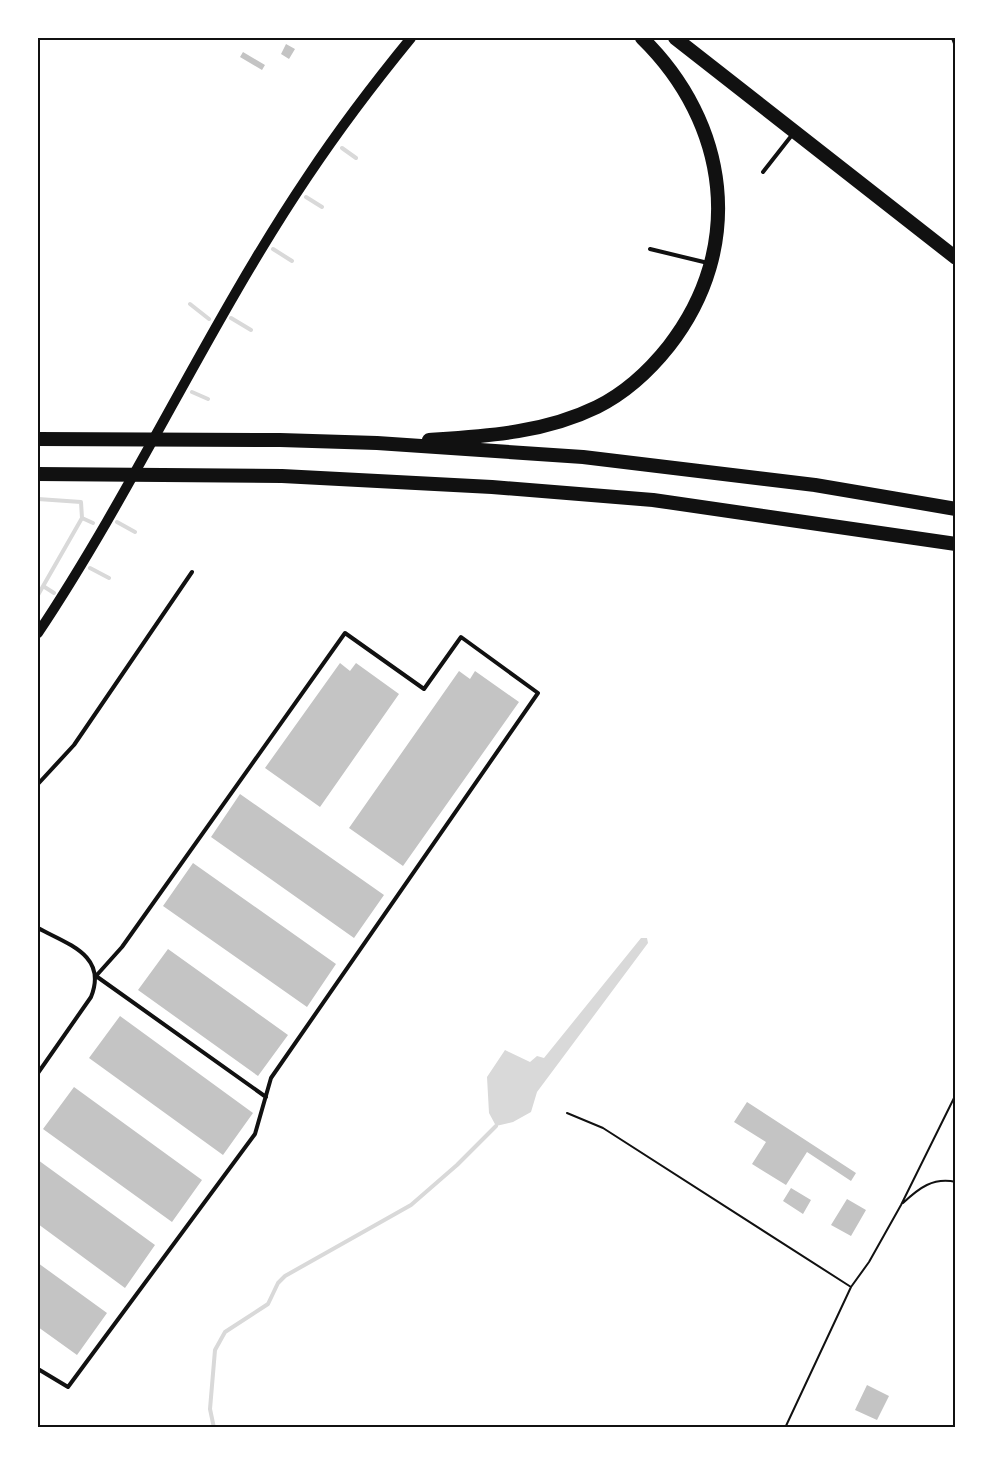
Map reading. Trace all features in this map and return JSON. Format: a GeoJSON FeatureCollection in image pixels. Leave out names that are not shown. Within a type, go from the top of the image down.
{"type":"FeatureCollection","features":[{"type":"Feature","properties":{"kind":"highway"},"geometry":{"type":"LineString","coordinates":[[377,443],[498,435],[572,419],[600,406],[629,386],[656,363],[683,328],[700,297],[711,264],[718,225],[717,178],[709,143],[697,112],[682,84],[642,38]]}},
{"type":"Feature","properties":{"kind":"highway"},"geometry":{"type":"LineString","coordinates":[[675,38],[956,258]]}},
{"type":"Feature","properties":{"kind":"highway"},"geometry":{"type":"LineString","coordinates":[[38,439],[377,443],[583,457],[815,485],[956,509]]}},
{"type":"Feature","properties":{"kind":"highway"},"geometry":{"type":"LineString","coordinates":[[38,474],[282,476],[492,487],[653,500],[956,544]]}},
{"type":"Feature","properties":{"kind":"main road"},"geometry":{"type":"LineString","coordinates":[[38,633],[104,525],[256,259],[307,176],[364,96],[411,38]]}},
{"type":"Feature","properties":{"kind":"lane"},"geometry":{"type":"LineString","coordinates":[[953,38],[956,46]]}},
{"type":"Feature","properties":{"kind":"lane"},"geometry":{"type":"LineString","coordinates":[[764,172],[795,132]]}},
{"type":"Feature","properties":{"kind":"lane"},"geometry":{"type":"LineString","coordinates":[[650,249],[711,264]]}},
{"type":"Feature","properties":{"kind":"lane"},"geometry":{"type":"LineString","coordinates":[[38,784],[74,745],[192,572]]}},
{"type":"Feature","properties":{"kind":"lane"},"geometry":{"type":"LineString","coordinates":[[38,1369],[68,1387],[255,1134],[271,1078],[538,693],[461,637],[424,689],[345,633],[122,947],[96,976]]}},
{"type":"Feature","properties":{"kind":"lane"},"geometry":{"type":"LineString","coordinates":[[38,928],[83,953],[90,960],[96,976],[91,997],[38,1073]]}},
{"type":"Feature","properties":{"kind":"lane"},"geometry":{"type":"LineString","coordinates":[[96,976],[266,1097]]}},
{"type":"Feature","properties":{"kind":"path"},"geometry":{"type":"LineString","coordinates":[[785,1428],[851,1287],[869,1262],[901,1204],[956,1094]]}},
{"type":"Feature","properties":{"kind":"path"},"geometry":{"type":"LineString","coordinates":[[567,1113],[603,1128],[851,1287]]}},
{"type":"Feature","properties":{"kind":"path"},"geometry":{"type":"LineString","coordinates":[[901,1204],[929,1182],[945,1179],[956,1182]]}},
{"type":"Feature","properties":{"kind":"shaded area"},"geometry":{"type":"Polygon","coordinates":[[[641,938],[647,938],[648,943],[537,1092],[531,1112],[513,1122],[496,1126],[489,1113],[487,1077],[505,1050],[530,1062],[537,1056],[544,1058],[641,938]]]}},
{"type":"Feature","properties":{"kind":"building"},"geometry":{"type":"Polygon","coordinates":[[[286,44],[295,49],[289,59],[281,54],[286,44]]]}},
{"type":"Feature","properties":{"kind":"building"},"geometry":{"type":"Polygon","coordinates":[[[243,52],[265,65],[262,70],[240,57],[243,52]]]}},
{"type":"Feature","properties":{"kind":"building"},"geometry":{"type":"Polygon","coordinates":[[[340,663],[350,671],[356,663],[399,694],[320,807],[265,768],[340,663]]]}},
{"type":"Feature","properties":{"kind":"building"},"geometry":{"type":"Polygon","coordinates":[[[459,671],[470,679],[475,671],[519,702],[403,866],[349,828],[459,671]]]}},
{"type":"Feature","properties":{"kind":"building"},"geometry":{"type":"Polygon","coordinates":[[[240,794],[384,895],[354,938],[211,837],[240,794]]]}},
{"type":"Feature","properties":{"kind":"building"},"geometry":{"type":"Polygon","coordinates":[[[193,863],[336,964],[307,1007],[163,906],[193,863]]]}},
{"type":"Feature","properties":{"kind":"building"},"geometry":{"type":"Polygon","coordinates":[[[168,949],[288,1035],[258,1076],[138,990],[168,949]]]}},
{"type":"Feature","properties":{"kind":"building"},"geometry":{"type":"Polygon","coordinates":[[[120,1016],[253,1113],[223,1155],[89,1058],[120,1016]]]}},
{"type":"Feature","properties":{"kind":"building"},"geometry":{"type":"Polygon","coordinates":[[[74,1087],[202,1180],[172,1222],[43,1129],[74,1087]]]}},
{"type":"Feature","properties":{"kind":"building"},"geometry":{"type":"Polygon","coordinates":[[[747,1102],[856,1173],[851,1181],[807,1152],[786,1185],[752,1164],[766,1142],[734,1122],[747,1102]]]}},
{"type":"Feature","properties":{"kind":"building"},"geometry":{"type":"Polygon","coordinates":[[[38,1160],[155,1245],[125,1288],[38,1224],[38,1160]]]}},
{"type":"Feature","properties":{"kind":"building"},"geometry":{"type":"Polygon","coordinates":[[[791,1188],[811,1200],[803,1214],[783,1201],[791,1188]]]}},
{"type":"Feature","properties":{"kind":"building"},"geometry":{"type":"Polygon","coordinates":[[[847,1199],[866,1210],[851,1236],[831,1225],[847,1199]]]}},
{"type":"Feature","properties":{"kind":"building"},"geometry":{"type":"Polygon","coordinates":[[[38,1263],[107,1313],[77,1355],[38,1327],[38,1263]]]}},
{"type":"Feature","properties":{"kind":"building"},"geometry":{"type":"Polygon","coordinates":[[[867,1385],[889,1396],[877,1420],[855,1410],[867,1385]]]}},
{"type":"Feature","properties":{"kind":"waterway"},"geometry":{"type":"LineString","coordinates":[[342,148],[356,158]]}},
{"type":"Feature","properties":{"kind":"waterway"},"geometry":{"type":"LineString","coordinates":[[306,197],[322,207]]}},
{"type":"Feature","properties":{"kind":"waterway"},"geometry":{"type":"LineString","coordinates":[[273,249],[292,261]]}},
{"type":"Feature","properties":{"kind":"waterway"},"geometry":{"type":"LineString","coordinates":[[190,304],[209,319]]}},
{"type":"Feature","properties":{"kind":"waterway"},"geometry":{"type":"LineString","coordinates":[[231,318],[251,330]]}},
{"type":"Feature","properties":{"kind":"waterway"},"geometry":{"type":"LineString","coordinates":[[192,392],[208,399]]}},
{"type":"Feature","properties":{"kind":"waterway"},"geometry":{"type":"LineString","coordinates":[[38,499],[81,502],[82,518],[38,595]]}},
{"type":"Feature","properties":{"kind":"waterway"},"geometry":{"type":"LineString","coordinates":[[82,518],[93,523]]}},
{"type":"Feature","properties":{"kind":"waterway"},"geometry":{"type":"LineString","coordinates":[[117,522],[135,532]]}},
{"type":"Feature","properties":{"kind":"waterway"},"geometry":{"type":"LineString","coordinates":[[90,568],[109,578]]}},
{"type":"Feature","properties":{"kind":"waterway"},"geometry":{"type":"LineString","coordinates":[[43,586],[54,593]]}},
{"type":"Feature","properties":{"kind":"waterway"},"geometry":{"type":"LineString","coordinates":[[214,1428],[210,1409],[215,1350],[225,1332],[268,1304],[278,1283],[285,1276],[411,1205],[457,1165],[496,1126]]}}]}
